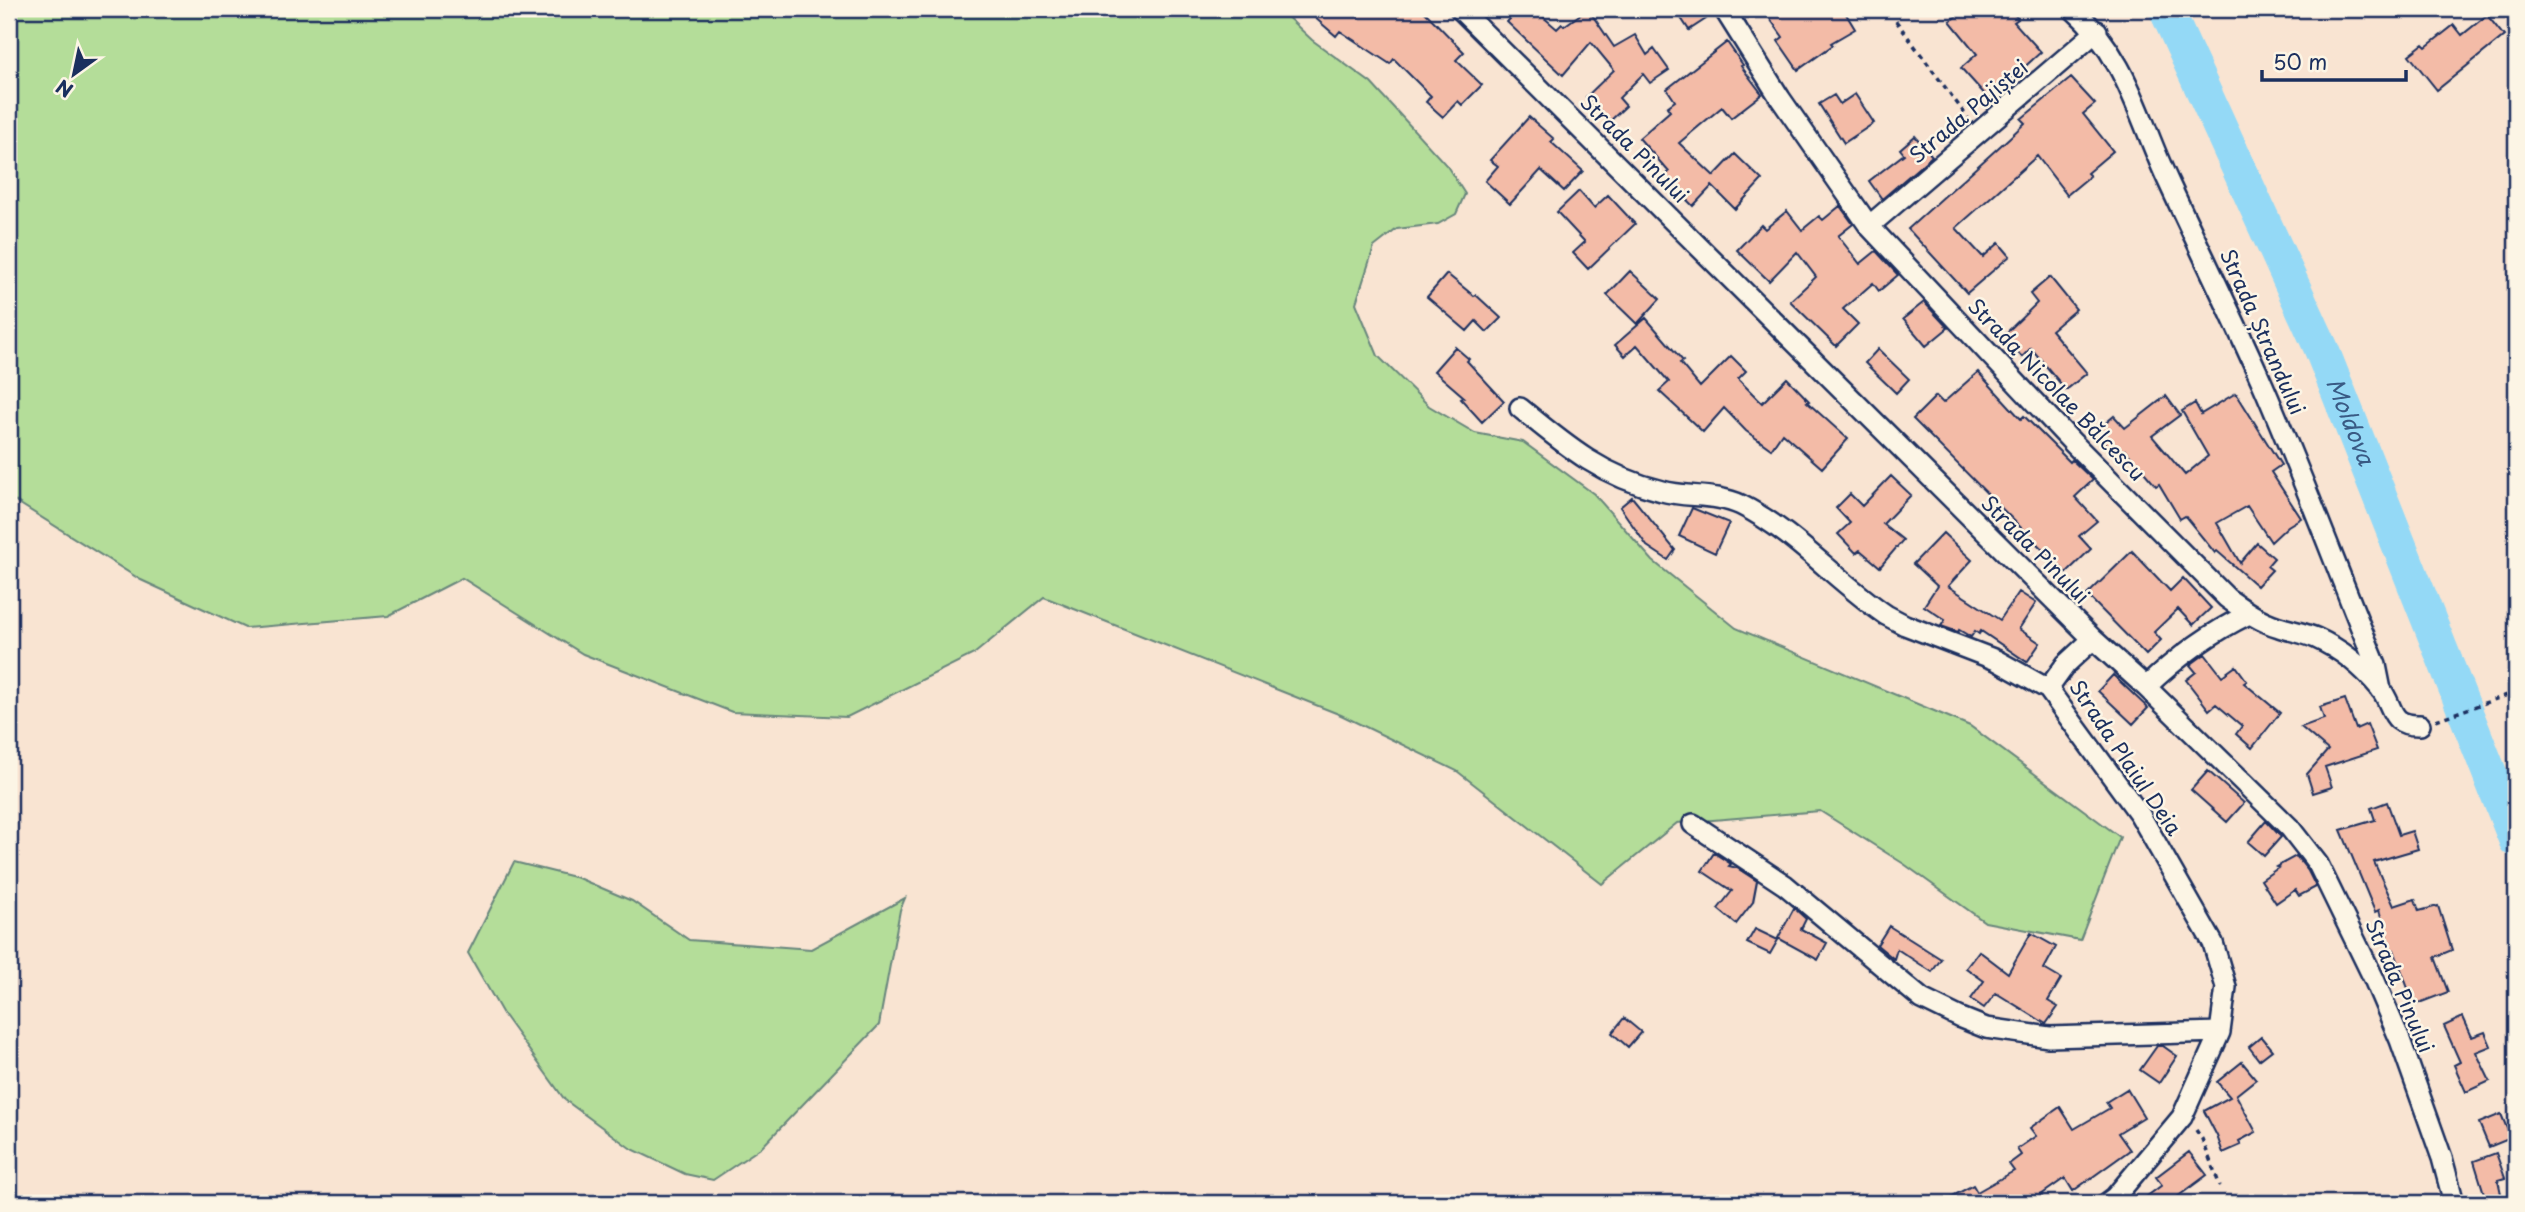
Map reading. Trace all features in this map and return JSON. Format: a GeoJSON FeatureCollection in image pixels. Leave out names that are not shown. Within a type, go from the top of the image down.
{"type":"FeatureCollection","features":[{"type":"Feature","properties":{"kind":"street","name":"Strada Pinului"},"geometry":{"type":"LineString","coordinates":[[1460,9],[2094,639],[2290,828],[2318,864],[2400,1040],[2442,1158],[2454,1203]]}},
{"type":"Feature","properties":{"kind":"street","name":"Strada Nicolae Bălcescu"},"geometry":{"type":"LineString","coordinates":[[1724,9],[1780,98],[1869,226],[2120,491],[2227,598],[2249,614],[2276,626],[2315,637],[2347,656],[2382,690],[2391,712],[2398,720],[2405,724],[2420,725]]}},
{"type":"Feature","properties":{"kind":"street","name":"Strada Ștrandului"},"geometry":{"type":"LineString","coordinates":[[2073,9],[2096,31],[2113,55],[2141,111],[2166,177],[2263,385],[2376,665],[2382,690]]}},
{"type":"Feature","properties":{"kind":"street","name":"Strada Pajiștei"},"geometry":{"type":"LineString","coordinates":[[1869,226],[2096,31]]}},
{"type":"Feature","properties":{"kind":"street"},"geometry":{"type":"LineString","coordinates":[[1520,408],[1586,461],[1622,479],[1664,492],[1738,503],[1782,532],[1886,615],[1996,660],[2048,689]]}},
{"type":"Feature","properties":{"kind":"street"},"geometry":{"type":"LineString","coordinates":[[2146,687],[2189,650],[2220,628],[2249,614]]}},
{"type":"Feature","properties":{"kind":"street","name":"Strada Plaiul Deia"},"geometry":{"type":"LineString","coordinates":[[2094,639],[2066,664],[2048,689],[2140,815],[2213,943],[2226,987],[2220,1032],[2182,1117],[2114,1201]]}},
{"type":"Feature","properties":{"kind":"street"},"geometry":{"type":"LineString","coordinates":[[1693,824],[1794,891],[1922,999],[1986,1028],[2049,1037],[2220,1032]]}},
{"type":"Feature","properties":{"kind":"path"},"geometry":{"type":"LineString","coordinates":[[1895,21],[1958,102],[1979,134]]}},
{"type":"Feature","properties":{"kind":"path"},"geometry":{"type":"LineString","coordinates":[[2420,725],[2516,692]]}},
{"type":"Feature","properties":{"kind":"path"},"geometry":{"type":"LineString","coordinates":[[2182,1117],[2202,1139],[2220,1186]]}},
{"type":"Feature","properties":{"kind":"green space"},"geometry":{"type":"Polygon","coordinates":[[[9,9],[1279,9],[1312,40],[1371,83],[1447,166],[1465,194],[1456,214],[1438,224],[1397,229],[1374,247],[1356,303],[1378,356],[1429,406],[1475,433],[1523,442],[1594,494],[1653,561],[1736,628],[1970,726],[2120,837],[2080,940],[1985,922],[1904,864],[1820,811],[1677,823],[1602,884],[1457,771],[1341,715],[1044,597],[974,654],[847,717],[732,712],[583,654],[462,578],[388,616],[245,628],[141,580],[9,497],[9,9]]]}},
{"type":"Feature","properties":{"kind":"green space"},"geometry":{"type":"Polygon","coordinates":[[[514,862],[578,878],[632,901],[689,940],[811,949],[905,898],[900,910],[879,1025],[762,1147],[713,1180],[685,1174],[630,1148],[565,1100],[503,1014],[468,953],[514,862]]]}},
{"type":"Feature","properties":{"kind":"building"},"geometry":{"type":"Polygon","coordinates":[[[1321,9],[1422,9],[1464,52],[1456,60],[1482,85],[1462,105],[1458,101],[1443,117],[1426,102],[1431,96],[1394,59],[1390,64],[1340,31],[1336,36],[1314,17],[1321,9]]]}},
{"type":"Feature","properties":{"kind":"building"},"geometry":{"type":"Polygon","coordinates":[[[1519,9],[1534,9],[1557,29],[1588,9],[1614,47],[1635,35],[1647,55],[1654,49],[1669,70],[1650,83],[1643,74],[1619,98],[1626,106],[1610,121],[1586,97],[1614,70],[1591,42],[1563,75],[1507,22],[1519,9]]]}},
{"type":"Feature","properties":{"kind":"building"},"geometry":{"type":"Polygon","coordinates":[[[1675,9],[1699,9],[1706,19],[1689,30],[1675,9]]]}},
{"type":"Feature","properties":{"kind":"building"},"geometry":{"type":"Polygon","coordinates":[[[1763,9],[1843,9],[1855,29],[1831,43],[1833,45],[1798,70],[1778,41],[1783,37],[1763,9]]]}},
{"type":"Feature","properties":{"kind":"building"},"geometry":{"type":"Polygon","coordinates":[[[1966,9],[2010,9],[2018,19],[2014,22],[2041,52],[1989,99],[1961,68],[1977,54],[1950,21],[1966,9]]]}},
{"type":"Feature","properties":{"kind":"building"},"geometry":{"type":"Polygon","coordinates":[[[2487,15],[2504,36],[2437,90],[2409,55],[2423,44],[2426,47],[2454,25],[2462,35],[2487,15]]]}},
{"type":"Feature","properties":{"kind":"building"},"geometry":{"type":"Polygon","coordinates":[[[1727,42],[1762,94],[1731,118],[1722,107],[1679,143],[1714,176],[1735,154],[1762,180],[1735,209],[1712,186],[1693,206],[1664,177],[1669,172],[1639,138],[1670,111],[1667,107],[1675,101],[1667,89],[1727,42]]]}},
{"type":"Feature","properties":{"kind":"building"},"geometry":{"type":"Polygon","coordinates":[[[2071,78],[2095,104],[2083,114],[2113,151],[2087,173],[2090,176],[2067,195],[2037,156],[1956,228],[1983,257],[1999,243],[2010,256],[1967,293],[1908,229],[2025,123],[2021,119],[2071,78]]]}},
{"type":"Feature","properties":{"kind":"building"},"geometry":{"type":"Polygon","coordinates":[[[1855,94],[1874,123],[1844,143],[1819,104],[1834,95],[1840,104],[1855,94]]]}},
{"type":"Feature","properties":{"kind":"building"},"geometry":{"type":"Polygon","coordinates":[[[1529,117],[1554,139],[1551,142],[1583,171],[1564,191],[1541,170],[1510,204],[1485,181],[1498,166],[1490,160],[1529,117]]]}},
{"type":"Feature","properties":{"kind":"building"},"geometry":{"type":"Polygon","coordinates":[[[1915,136],[1932,156],[1882,199],[1869,181],[1904,154],[1900,149],[1915,136]]]}},
{"type":"Feature","properties":{"kind":"building"},"geometry":{"type":"Polygon","coordinates":[[[1579,191],[1594,208],[1608,195],[1635,224],[1588,269],[1573,253],[1585,242],[1557,212],[1579,191]]]}},
{"type":"Feature","properties":{"kind":"building"},"geometry":{"type":"Polygon","coordinates":[[[1840,206],[1853,224],[1838,236],[1860,264],[1876,251],[1898,275],[1879,291],[1873,283],[1843,309],[1858,324],[1836,346],[1790,301],[1816,277],[1797,252],[1769,281],[1737,250],[1761,225],[1765,229],[1787,211],[1802,230],[1819,216],[1823,220],[1840,206]]]}},
{"type":"Feature","properties":{"kind":"building"},"geometry":{"type":"Polygon","coordinates":[[[1630,271],[1660,299],[1637,324],[1607,295],[1630,271]]]}},
{"type":"Feature","properties":{"kind":"building"},"geometry":{"type":"Polygon","coordinates":[[[1447,274],[1501,318],[1487,332],[1476,321],[1467,331],[1427,297],[1447,274]]]}},
{"type":"Feature","properties":{"kind":"building"},"geometry":{"type":"Polygon","coordinates":[[[2050,277],[2076,309],[2051,330],[2087,373],[2066,390],[2031,348],[2022,357],[2003,336],[2037,303],[2030,294],[2050,277]]]}},
{"type":"Feature","properties":{"kind":"building"},"geometry":{"type":"Polygon","coordinates":[[[1924,302],[1948,328],[1926,346],[1903,319],[1924,302]]]}},
{"type":"Feature","properties":{"kind":"building"},"geometry":{"type":"Polygon","coordinates":[[[1646,318],[1683,361],[1680,363],[1700,387],[1731,356],[1746,371],[1738,379],[1762,403],[1787,378],[1809,401],[1807,402],[1848,439],[1822,468],[1782,433],[1771,449],[1746,431],[1724,408],[1703,432],[1659,391],[1669,382],[1637,345],[1625,356],[1615,345],[1646,318]]]}},
{"type":"Feature","properties":{"kind":"building"},"geometry":{"type":"Polygon","coordinates":[[[1455,347],[1469,359],[1467,361],[1504,401],[1482,422],[1461,399],[1464,397],[1434,371],[1455,347]]]}},
{"type":"Feature","properties":{"kind":"building"},"geometry":{"type":"Polygon","coordinates":[[[1878,349],[1909,379],[1896,393],[1865,363],[1878,349]]]}},
{"type":"Feature","properties":{"kind":"building"},"geometry":{"type":"Polygon","coordinates":[[[1978,372],[2021,419],[2024,416],[2070,462],[2072,460],[2093,480],[2075,497],[2097,521],[2079,536],[2091,549],[2066,573],[1913,419],[1936,396],[1943,403],[1978,372]]]}},
{"type":"Feature","properties":{"kind":"building"},"geometry":{"type":"Polygon","coordinates":[[[2236,393],[2281,465],[2271,472],[2301,518],[2271,542],[2247,506],[2217,523],[2240,563],[2257,543],[2274,558],[2267,566],[2272,570],[2257,586],[2217,551],[2215,553],[2185,516],[2180,519],[2159,484],[2156,486],[2125,450],[2117,457],[2095,432],[2114,416],[2125,428],[2166,396],[2180,415],[2152,436],[2185,475],[2208,456],[2182,411],[2195,403],[2201,414],[2236,393]]]}},
{"type":"Feature","properties":{"kind":"building"},"geometry":{"type":"Polygon","coordinates":[[[1891,476],[1911,495],[1883,524],[1903,540],[1880,567],[1860,550],[1856,553],[1838,534],[1850,523],[1836,508],[1850,494],[1862,506],[1891,476]]]}},
{"type":"Feature","properties":{"kind":"building"},"geometry":{"type":"Polygon","coordinates":[[[1632,497],[1675,550],[1668,560],[1647,546],[1620,507],[1632,497]]]}},
{"type":"Feature","properties":{"kind":"building"},"geometry":{"type":"Polygon","coordinates":[[[1692,508],[1729,523],[1715,553],[1679,536],[1692,508]]]}},
{"type":"Feature","properties":{"kind":"building"},"geometry":{"type":"Polygon","coordinates":[[[1943,533],[1972,560],[1948,586],[2000,620],[2019,592],[2036,603],[2019,629],[2040,643],[2027,662],[1981,631],[1979,634],[1975,631],[1971,637],[1959,630],[1958,632],[1941,626],[1945,620],[1924,606],[1937,586],[1913,564],[1943,533]]]}},
{"type":"Feature","properties":{"kind":"building"},"geometry":{"type":"Polygon","coordinates":[[[2132,551],[2170,591],[2183,578],[2211,608],[2193,625],[2178,609],[2154,632],[2161,640],[2146,655],[2087,595],[2132,551]]]}},
{"type":"Feature","properties":{"kind":"building"},"geometry":{"type":"Polygon","coordinates":[[[2205,654],[2222,676],[2236,666],[2247,681],[2244,683],[2280,713],[2252,748],[2236,734],[2242,726],[2216,704],[2209,710],[2186,680],[2196,672],[2190,665],[2205,654]]]}},
{"type":"Feature","properties":{"kind":"building"},"geometry":{"type":"Polygon","coordinates":[[[2113,675],[2148,708],[2133,724],[2098,691],[2113,675]]]}},
{"type":"Feature","properties":{"kind":"building"},"geometry":{"type":"Polygon","coordinates":[[[2345,699],[2356,729],[2367,724],[2377,750],[2325,767],[2332,787],[2313,793],[2307,774],[2328,750],[2301,727],[2324,719],[2320,707],[2345,699]]]}},
{"type":"Feature","properties":{"kind":"building"},"geometry":{"type":"Polygon","coordinates":[[[2208,771],[2244,803],[2227,822],[2191,790],[2208,771]]]}},
{"type":"Feature","properties":{"kind":"building"},"geometry":{"type":"Polygon","coordinates":[[[2387,802],[2399,835],[2412,831],[2418,849],[2374,862],[2394,906],[2415,899],[2419,911],[2438,906],[2452,950],[2435,957],[2448,992],[2414,1005],[2394,950],[2391,951],[2379,910],[2375,912],[2341,830],[2375,820],[2371,808],[2387,802]]]}},
{"type":"Feature","properties":{"kind":"building"},"geometry":{"type":"Polygon","coordinates":[[[2266,821],[2281,837],[2264,856],[2248,842],[2266,821]]]}},
{"type":"Feature","properties":{"kind":"building"},"geometry":{"type":"Polygon","coordinates":[[[1714,853],[1731,864],[1729,866],[1757,881],[1753,902],[1736,924],[1718,909],[1732,891],[1702,871],[1714,853]]]}},
{"type":"Feature","properties":{"kind":"building"},"geometry":{"type":"Polygon","coordinates":[[[2296,856],[2316,887],[2299,896],[2295,890],[2276,903],[2261,880],[2278,868],[2276,867],[2296,856]]]}},
{"type":"Feature","properties":{"kind":"building"},"geometry":{"type":"Polygon","coordinates":[[[1794,908],[1806,919],[1801,929],[1827,943],[1818,960],[1778,938],[1794,908]]]}},
{"type":"Feature","properties":{"kind":"building"},"geometry":{"type":"Polygon","coordinates":[[[1889,926],[1941,959],[1932,972],[1897,949],[1894,959],[1877,945],[1889,926]]]}},
{"type":"Feature","properties":{"kind":"building"},"geometry":{"type":"Polygon","coordinates":[[[1755,929],[1778,940],[1770,954],[1747,943],[1755,929]]]}},
{"type":"Feature","properties":{"kind":"building"},"geometry":{"type":"Polygon","coordinates":[[[2031,933],[2056,947],[2044,969],[2061,979],[2048,1001],[2058,1007],[2046,1024],[1996,993],[1984,1008],[1971,999],[1984,981],[1966,968],[1979,951],[2008,973],[2031,933]]]}},
{"type":"Feature","properties":{"kind":"building"},"geometry":{"type":"Polygon","coordinates":[[[2463,1017],[2472,1037],[2485,1032],[2491,1046],[2476,1052],[2490,1081],[2466,1092],[2454,1065],[2460,1062],[2444,1026],[2463,1017]]]}},
{"type":"Feature","properties":{"kind":"building"},"geometry":{"type":"Polygon","coordinates":[[[1624,1018],[1641,1032],[1628,1047],[1612,1033],[1624,1018]]]}},
{"type":"Feature","properties":{"kind":"building"},"geometry":{"type":"Polygon","coordinates":[[[2261,1037],[2272,1050],[2259,1060],[2249,1047],[2261,1037]]]}},
{"type":"Feature","properties":{"kind":"building"},"geometry":{"type":"Polygon","coordinates":[[[2157,1046],[2163,1046],[2177,1056],[2159,1083],[2140,1070],[2157,1046]]]}},
{"type":"Feature","properties":{"kind":"building"},"geometry":{"type":"Polygon","coordinates":[[[2242,1062],[2256,1079],[2236,1095],[2256,1132],[2239,1141],[2241,1145],[2223,1153],[2204,1111],[2230,1097],[2217,1082],[2242,1062]]]}},
{"type":"Feature","properties":{"kind":"building"},"geometry":{"type":"Polygon","coordinates":[[[2127,1089],[2144,1117],[2118,1133],[2130,1150],[2073,1191],[2065,1178],[2041,1195],[2046,1203],[1940,1203],[1973,1185],[1977,1192],[2014,1171],[2009,1164],[2021,1155],[2017,1149],[2036,1136],[2030,1128],[2060,1107],[2074,1129],[2110,1108],[2106,1102],[2127,1089]]]}},
{"type":"Feature","properties":{"kind":"building"},"geometry":{"type":"Polygon","coordinates":[[[2501,1114],[2511,1138],[2489,1147],[2479,1123],[2501,1114]]]}},
{"type":"Feature","properties":{"kind":"building"},"geometry":{"type":"Polygon","coordinates":[[[2189,1152],[2207,1175],[2169,1203],[2138,1203],[2162,1185],[2156,1177],[2189,1152]]]}},
{"type":"Feature","properties":{"kind":"building"},"geometry":{"type":"Polygon","coordinates":[[[2496,1153],[2505,1178],[2498,1180],[2503,1203],[2487,1203],[2474,1161],[2496,1153]]]}},
{"type":"Feature","properties":{"kind":"waterway","name":"Moldova"},"geometry":{"type":"LineString","coordinates":[[2166,9],[2321,348],[2516,840]]}}]}
